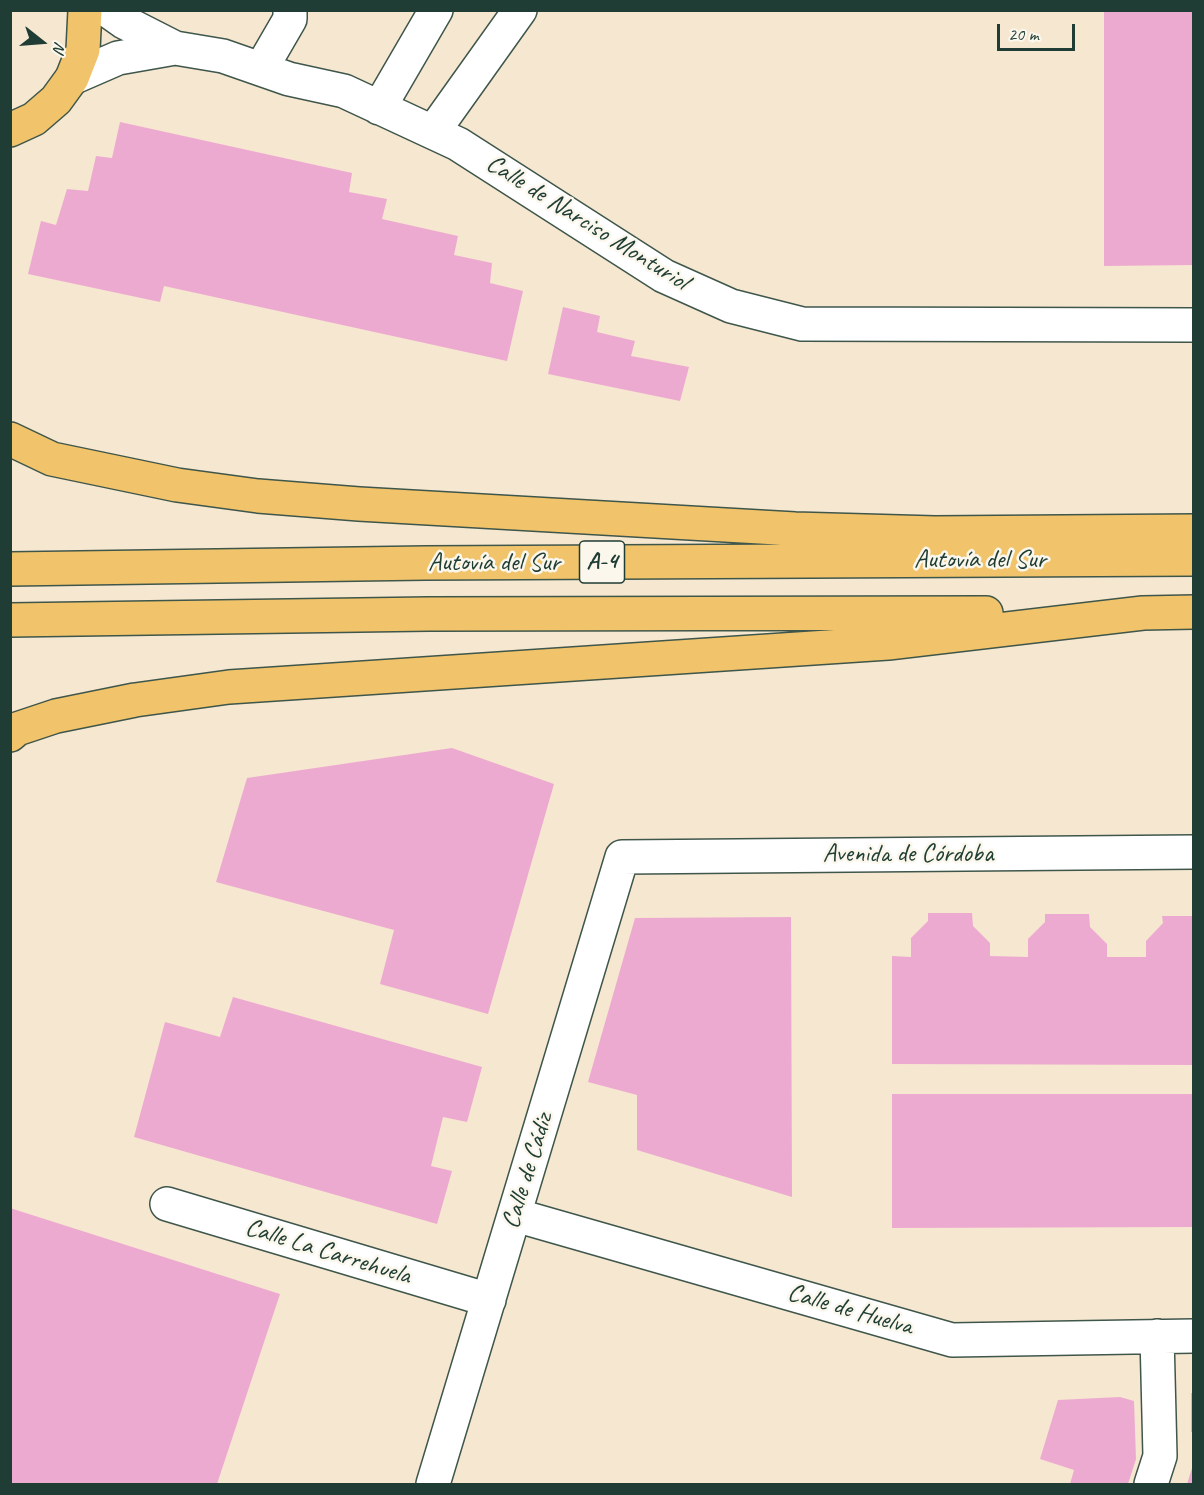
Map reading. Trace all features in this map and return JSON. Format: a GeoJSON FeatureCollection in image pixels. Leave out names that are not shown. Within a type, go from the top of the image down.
{"type":"FeatureCollection","features":[{"type":"Feature","properties":{"kind":"main road"},"geometry":{"type":"LineString","coordinates":[[12,131],[34,119],[56,100],[72,78],[83,50],[85,10]]}},
{"type":"Feature","properties":{"kind":"main road"},"geometry":{"type":"LineString","coordinates":[[10,439],[52,459],[96,470],[177,486],[314,501],[795,529],[935,533],[1194,531]]}},
{"type":"Feature","properties":{"kind":"main road","name":"Autovía del Sur"},"geometry":{"type":"LineString","coordinates":[[10,569],[426,563],[1194,559]]}},
{"type":"Feature","properties":{"kind":"main road","name":"A-4"},"geometry":{"type":"LineString","coordinates":[[1143,613],[1194,612]]}},
{"type":"Feature","properties":{"kind":"main road"},"geometry":{"type":"LineString","coordinates":[[10,735],[17,729],[56,716],[135,700],[230,687],[888,643],[1143,613]]}},
{"type":"Feature","properties":{"kind":"main road","name":"Autovía del Sur"},"geometry":{"type":"LineString","coordinates":[[10,620],[429,614],[1143,613]]}},
{"type":"Feature","properties":{"kind":"street","name":"Calle de Narciso Monturiol"},"geometry":{"type":"LineString","coordinates":[[107,10],[124,22],[175,48],[223,56],[289,79],[344,92],[433,132],[458,144],[663,276],[741,308],[802,324],[1194,325]]}},
{"type":"Feature","properties":{"kind":"street"},"geometry":{"type":"LineString","coordinates":[[261,69],[290,19],[290,10]]}},
{"type":"Feature","properties":{"kind":"street"},"geometry":{"type":"LineString","coordinates":[[379,108],[436,10]]}},
{"type":"Feature","properties":{"kind":"street"},"geometry":{"type":"LineString","coordinates":[[433,132],[520,10]]}},
{"type":"Feature","properties":{"kind":"street","name":"Calle de Narciso Monturiol"},"geometry":{"type":"LineString","coordinates":[[72,78],[118,58],[175,48]]}},
{"type":"Feature","properties":{"kind":"street","name":"Avenida de Córdoba"},"geometry":{"type":"LineString","coordinates":[[622,857],[1194,852]]}},
{"type":"Feature","properties":{"kind":"street","name":"Calle de Cádiz"},"geometry":{"type":"LineString","coordinates":[[433,1485],[622,857]]}},
{"type":"Feature","properties":{"kind":"street","name":"Calle La Carrehuela"},"geometry":{"type":"LineString","coordinates":[[167,1204],[489,1300]]}},
{"type":"Feature","properties":{"kind":"street","name":"Calle de Huelva"},"geometry":{"type":"LineString","coordinates":[[515,1215],[952,1340],[1194,1336]]}},
{"type":"Feature","properties":{"kind":"street"},"geometry":{"type":"LineString","coordinates":[[1151,1485],[1160,1456],[1157,1336]]}},
{"type":"Feature","properties":{"kind":"building"},"geometry":{"type":"Polygon","coordinates":[[[1104,10],[1194,10],[1194,265],[1104,266],[1104,10]]]}},
{"type":"Feature","properties":{"kind":"building"},"geometry":{"type":"Polygon","coordinates":[[[120,122],[352,173],[349,192],[387,199],[382,219],[458,236],[454,255],[492,263],[490,283],[523,291],[507,361],[164,286],[160,302],[28,274],[41,221],[56,225],[67,189],[88,191],[96,156],[112,158],[120,122]]]}},
{"type":"Feature","properties":{"kind":"building"},"geometry":{"type":"Polygon","coordinates":[[[563,307],[600,316],[597,332],[635,341],[631,356],[689,367],[680,401],[548,374],[563,307]]]}},
{"type":"Feature","properties":{"kind":"building"},"geometry":{"type":"Polygon","coordinates":[[[452,748],[554,784],[488,1014],[380,984],[394,930],[216,882],[247,778],[452,748]]]}},
{"type":"Feature","properties":{"kind":"building"},"geometry":{"type":"Polygon","coordinates":[[[928,913],[972,913],[973,926],[990,943],[990,956],[1028,957],[1028,939],[1045,922],[1045,914],[1089,914],[1090,927],[1107,944],[1107,957],[1146,957],[1146,941],[1163,923],[1162,916],[1194,916],[1194,1065],[892,1064],[892,956],[911,957],[911,938],[928,921],[928,913]]]}},
{"type":"Feature","properties":{"kind":"building"},"geometry":{"type":"Polygon","coordinates":[[[791,917],[792,1197],[637,1150],[637,1095],[588,1082],[635,918],[791,917]]]}},
{"type":"Feature","properties":{"kind":"building"},"geometry":{"type":"Polygon","coordinates":[[[233,997],[482,1067],[467,1122],[443,1117],[431,1166],[452,1171],[437,1224],[134,1137],[165,1022],[220,1037],[233,997]]]}},
{"type":"Feature","properties":{"kind":"building"},"geometry":{"type":"Polygon","coordinates":[[[892,1094],[1194,1094],[1194,1227],[892,1228],[892,1094]]]}},
{"type":"Feature","properties":{"kind":"building"},"geometry":{"type":"Polygon","coordinates":[[[10,1208],[280,1294],[217,1484],[10,1484],[10,1208]]]}},
{"type":"Feature","properties":{"kind":"building"},"geometry":{"type":"Polygon","coordinates":[[[1191,1393],[1194,1393],[1194,1432],[1191,1432],[1191,1393]]]}},
{"type":"Feature","properties":{"kind":"building"},"geometry":{"type":"Polygon","coordinates":[[[1120,1397],[1134,1401],[1136,1459],[1128,1484],[1070,1484],[1074,1470],[1040,1459],[1058,1400],[1120,1397]]]}},
{"type":"Feature","properties":{"kind":"building"},"geometry":{"type":"Polygon","coordinates":[[[1193,1465],[1194,1484],[1187,1484],[1193,1465]]]}}]}
